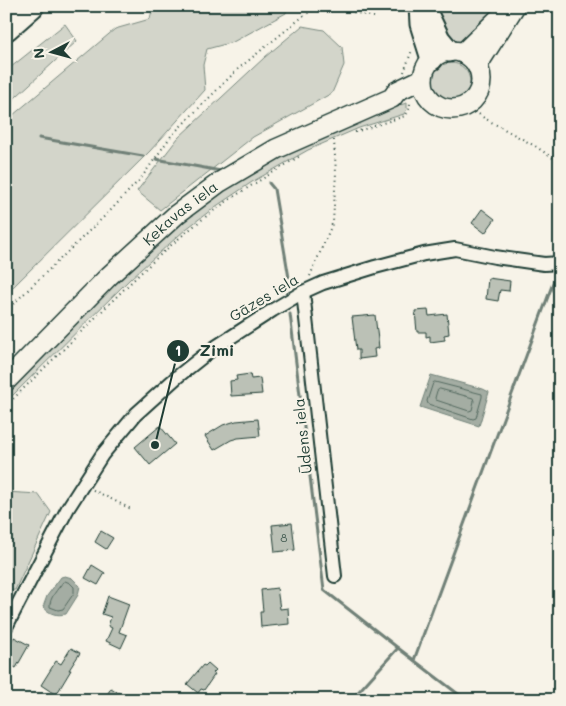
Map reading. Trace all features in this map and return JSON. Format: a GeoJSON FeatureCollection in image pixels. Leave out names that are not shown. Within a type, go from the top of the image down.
{"type":"FeatureCollection","features":[{"type":"Feature","properties":{"kind":"highway"},"geometry":{"type":"LineString","coordinates":[[6,28],[31,6]]}},
{"type":"Feature","properties":{"kind":"main road"},"geometry":{"type":"LineString","coordinates":[[420,6],[421,24],[448,54],[470,57],[478,66],[481,74],[478,94],[472,102],[463,108],[453,110],[434,104],[429,98],[422,79],[426,67],[448,54],[513,6]]}},
{"type":"Feature","properties":{"kind":"main road"},"geometry":{"type":"LineString","coordinates":[[478,66],[513,6]]}},
{"type":"Feature","properties":{"kind":"main road","name":"Ķekavas iela"},"geometry":{"type":"LineString","coordinates":[[401,100],[397,91],[422,79]]}},
{"type":"Feature","properties":{"kind":"main road","name":"Ķekavas iela"},"geometry":{"type":"LineString","coordinates":[[6,381],[109,276],[177,214],[220,182],[276,149],[401,100],[414,96],[429,98]]}},
{"type":"Feature","properties":{"kind":"street","name":"Gāzes iela"},"geometry":{"type":"LineString","coordinates":[[6,627],[68,508],[102,455],[136,414],[176,377],[210,350],[303,292],[323,283],[424,254],[455,249],[544,264],[560,263]]}},
{"type":"Feature","properties":{"kind":"street","name":"Ūdens iela"},"geometry":{"type":"LineString","coordinates":[[303,292],[335,576]]}},
{"type":"Feature","properties":{"kind":"path"},"geometry":{"type":"LineString","coordinates":[[6,311],[111,210],[142,177],[171,136],[238,68],[306,14],[322,6]]}},
{"type":"Feature","properties":{"kind":"path"},"geometry":{"type":"LineString","coordinates":[[340,6],[353,12],[374,16]]}},
{"type":"Feature","properties":{"kind":"path"},"geometry":{"type":"LineString","coordinates":[[354,132],[405,116],[409,112],[401,100]]}},
{"type":"Feature","properties":{"kind":"path"},"geometry":{"type":"LineString","coordinates":[[467,105],[484,118],[535,146],[560,163]]}},
{"type":"Feature","properties":{"kind":"path"},"geometry":{"type":"LineString","coordinates":[[303,292],[333,222],[336,173],[334,140],[339,138]]}},
{"type":"Feature","properties":{"kind":"path"},"geometry":{"type":"LineString","coordinates":[[6,406],[172,245],[203,219],[254,183],[302,155]]}},
{"type":"Feature","properties":{"kind":"path"},"geometry":{"type":"LineString","coordinates":[[83,485],[133,510]]}},
{"type":"Feature","properties":{"kind":"shaded area"},"geometry":{"type":"Polygon","coordinates":[[[153,6],[287,6],[286,13],[233,42],[207,49],[203,65],[205,90],[150,151],[6,294],[6,121],[115,29],[150,19],[153,6]]]}},
{"type":"Feature","properties":{"kind":"shaded area"},"geometry":{"type":"Polygon","coordinates":[[[432,6],[501,6],[476,33],[456,43],[441,29],[432,6]]]}},
{"type":"Feature","properties":{"kind":"shaded area"},"geometry":{"type":"Polygon","coordinates":[[[65,24],[77,41],[6,106],[6,71],[65,24]]]}},
{"type":"Feature","properties":{"kind":"shaded area"},"geometry":{"type":"Polygon","coordinates":[[[302,26],[324,30],[342,47],[344,65],[332,93],[253,137],[160,210],[137,191],[178,138],[265,57],[302,26]]]}},
{"type":"Feature","properties":{"kind":"shaded area"},"geometry":{"type":"Polygon","coordinates":[[[451,63],[465,68],[470,82],[465,96],[451,101],[437,96],[432,82],[437,68],[451,63]]]}},
{"type":"Feature","properties":{"kind":"shaded area"},"geometry":{"type":"Polygon","coordinates":[[[407,103],[407,109],[404,114],[359,128],[308,150],[252,182],[215,207],[186,229],[131,278],[6,402],[6,391],[107,291],[190,214],[247,173],[374,112],[407,103]]]}},
{"type":"Feature","properties":{"kind":"shaded area"},"geometry":{"type":"Polygon","coordinates":[[[6,492],[38,494],[51,512],[15,590],[6,591],[6,492]]]}},
{"type":"Feature","properties":{"kind":"water"},"geometry":{"type":"Polygon","coordinates":[[[431,375],[489,392],[479,426],[420,407],[431,375]]]}},
{"type":"Feature","properties":{"kind":"water"},"geometry":{"type":"Polygon","coordinates":[[[61,577],[72,578],[80,586],[78,595],[66,614],[53,614],[43,607],[47,596],[61,577]]]}},
{"type":"Feature","properties":{"kind":"building"},"geometry":{"type":"Polygon","coordinates":[[[482,209],[495,219],[485,233],[472,223],[482,209]]]}},
{"type":"Feature","properties":{"kind":"building"},"geometry":{"type":"Polygon","coordinates":[[[488,278],[510,281],[509,291],[500,290],[498,301],[486,299],[488,278]]]}},
{"type":"Feature","properties":{"kind":"building"},"geometry":{"type":"Polygon","coordinates":[[[428,310],[429,316],[447,314],[449,334],[444,335],[445,340],[430,342],[430,336],[426,337],[426,332],[417,332],[415,311],[428,310]]]}},
{"type":"Feature","properties":{"kind":"building"},"geometry":{"type":"Polygon","coordinates":[[[375,315],[379,348],[374,349],[375,357],[359,359],[352,317],[375,315]]]}},
{"type":"Feature","properties":{"kind":"building"},"geometry":{"type":"Polygon","coordinates":[[[250,374],[251,379],[260,378],[262,394],[231,396],[230,381],[237,380],[236,376],[250,374]]]}},
{"type":"Feature","properties":{"kind":"building"},"geometry":{"type":"Polygon","coordinates":[[[258,419],[260,436],[231,440],[214,450],[205,436],[223,425],[236,421],[258,419]]]}},
{"type":"Feature","properties":{"kind":"building"},"geometry":{"type":"Polygon","coordinates":[[[160,426],[175,444],[150,465],[135,447],[160,426]]]}},
{"type":"Feature","properties":{"kind":"building"},"geometry":{"type":"Polygon","coordinates":[[[292,523],[295,550],[275,552],[272,525],[292,523]]]}},
{"type":"Feature","properties":{"kind":"building"},"geometry":{"type":"Polygon","coordinates":[[[101,531],[113,538],[106,549],[95,542],[101,531]]]}},
{"type":"Feature","properties":{"kind":"building"},"geometry":{"type":"Polygon","coordinates":[[[92,565],[105,573],[98,585],[85,578],[92,565]]]}},
{"type":"Feature","properties":{"kind":"building"},"geometry":{"type":"Polygon","coordinates":[[[277,588],[280,609],[288,608],[289,624],[261,627],[260,612],[263,612],[261,590],[277,588]]]}},
{"type":"Feature","properties":{"kind":"building"},"geometry":{"type":"Polygon","coordinates":[[[108,596],[129,604],[119,632],[127,635],[121,648],[106,641],[112,628],[108,626],[111,617],[102,614],[108,596]]]}},
{"type":"Feature","properties":{"kind":"building"},"geometry":{"type":"Polygon","coordinates":[[[14,637],[29,645],[16,668],[6,663],[6,652],[14,637]]]}},
{"type":"Feature","properties":{"kind":"building"},"geometry":{"type":"Polygon","coordinates":[[[71,648],[80,653],[56,695],[41,685],[56,661],[61,664],[71,648]]]}},
{"type":"Feature","properties":{"kind":"building"},"geometry":{"type":"Polygon","coordinates":[[[208,663],[216,670],[213,673],[215,674],[204,690],[201,689],[198,693],[187,684],[203,665],[205,666],[208,663]]]}},
{"type":"Feature","properties":{"kind":"building"},"geometry":{"type":"Polygon","coordinates":[[[111,688],[130,700],[104,700],[111,688]]]}},
{"type":"Feature","properties":{"kind":"waterway"},"geometry":{"type":"LineString","coordinates":[[39,138],[143,156]]}},
{"type":"Feature","properties":{"kind":"waterway"},"geometry":{"type":"LineString","coordinates":[[156,159],[221,171]]}},
{"type":"Feature","properties":{"kind":"waterway"},"geometry":{"type":"LineString","coordinates":[[269,183],[274,189],[290,284]]}},
{"type":"Feature","properties":{"kind":"waterway"},"geometry":{"type":"LineString","coordinates":[[414,660],[557,272]]}},
{"type":"Feature","properties":{"kind":"waterway"},"geometry":{"type":"LineString","coordinates":[[290,314],[324,590],[398,648]]}},
{"type":"Feature","properties":{"kind":"waterway"},"geometry":{"type":"LineString","coordinates":[[351,700],[398,648],[466,700]]}},
{"type":"Feature","properties":{"kind":"place","name":"Zimi"},"geometry":{"type":"Point","coordinates":[155,445]}}]}
